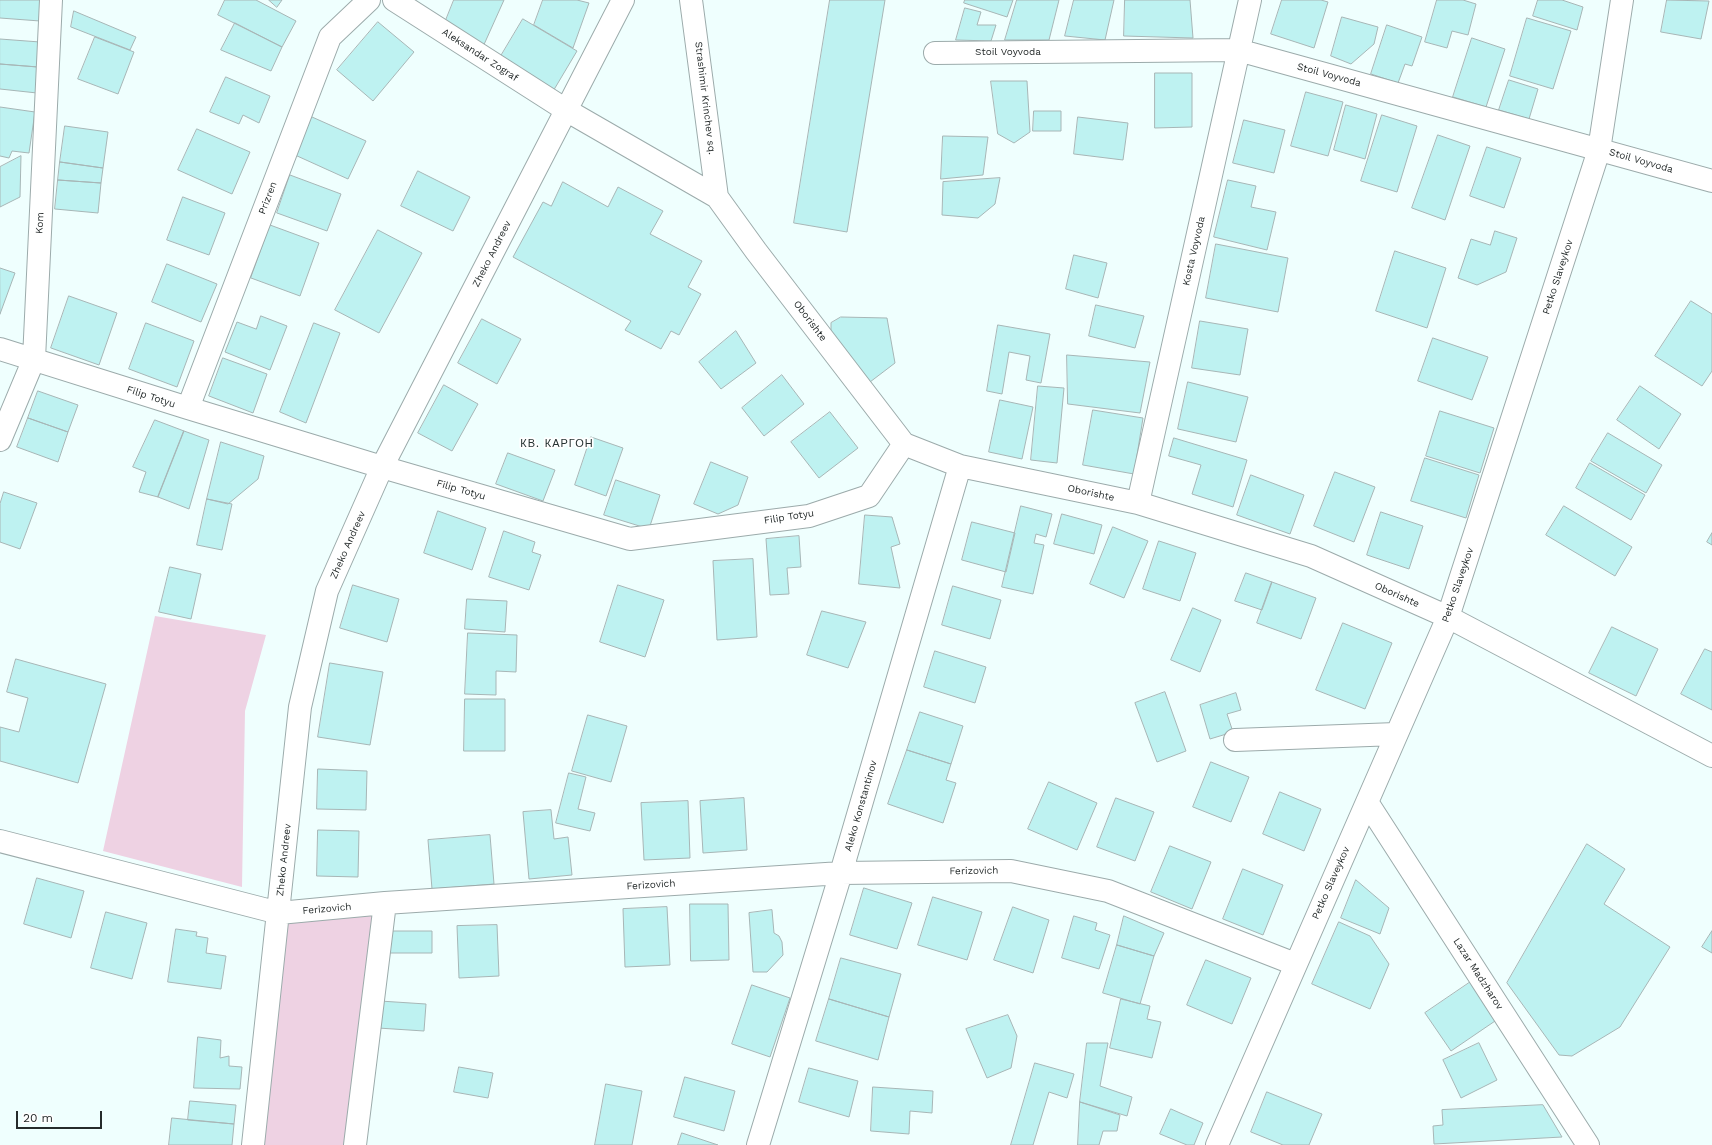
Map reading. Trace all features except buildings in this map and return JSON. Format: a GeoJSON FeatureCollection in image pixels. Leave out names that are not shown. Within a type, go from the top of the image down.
{"type":"FeatureCollection","features":[{"type":"Feature","properties":{"kind":"street","name":"Kom"},"geometry":{"type":"LineString","coordinates":[[0,440],[34,359],[51,0]]}},
{"type":"Feature","properties":{"kind":"street","name":"Prizren"},"geometry":{"type":"LineString","coordinates":[[188,408],[330,37],[369,0]]}},
{"type":"Feature","properties":{"kind":"street","name":"Aleksandar Zograf"},"geometry":{"type":"LineString","coordinates":[[394,0],[566,110]]}},
{"type":"Feature","properties":{"kind":"street","name":"Zheko Andreev"},"geometry":{"type":"LineString","coordinates":[[253,1145],[300,707],[327,591],[382,468],[623,0]]}},
{"type":"Feature","properties":{"kind":"street","name":"Strashimir Krinchev sq."},"geometry":{"type":"LineString","coordinates":[[691,0],[717,197]]}},
{"type":"Feature","properties":{"kind":"street","name":"Kosta Voyvoda"},"geometry":{"type":"LineString","coordinates":[[1138,503],[1250,0]]}},
{"type":"Feature","properties":{"kind":"street","name":"Petko Slaveykov"},"geometry":{"type":"LineString","coordinates":[[1218,1145],[1448,617],[1599,150],[1622,0]]}},
{"type":"Feature","properties":{"kind":"street","name":"Stoil Voyvoda"},"geometry":{"type":"LineString","coordinates":[[935,53],[1238,50],[1712,181]]}},
{"type":"Feature","properties":{"kind":"street","name":"Oborishte"},"geometry":{"type":"LineString","coordinates":[[566,110],[717,197],[756,251],[904,444],[960,466],[1138,503],[1311,556],[1448,617],[1712,756]]}},
{"type":"Feature","properties":{"kind":"street","name":"Filip Totyu"},"geometry":{"type":"LineString","coordinates":[[0,348],[382,468],[630,539],[809,516],[869,496],[904,444]]}},
{"type":"Feature","properties":{"kind":"street","name":"Aleko Konstantinov"},"geometry":{"type":"LineString","coordinates":[[758,1145],[841,873],[960,466]]}},
{"type":"Feature","properties":{"kind":"street"},"geometry":{"type":"LineString","coordinates":[[1235,740],[1396,734]]}},
{"type":"Feature","properties":{"kind":"street","name":"Lazar Madzharov"},"geometry":{"type":"LineString","coordinates":[[1367,802],[1588,1145]]}},
{"type":"Feature","properties":{"kind":"street","name":"Ferizovich"},"geometry":{"type":"LineString","coordinates":[[0,841],[279,913],[384,903],[841,873],[1011,871],[1108,891],[1296,964]]}},
{"type":"Feature","properties":{"kind":"street"},"geometry":{"type":"LineString","coordinates":[[355,1145],[384,903]]}},
{"type":"Feature","properties":{"kind":"shaded area"},"geometry":{"type":"Polygon","coordinates":[[[155,616],[266,635],[245,711],[242,887],[103,851],[155,616]]]}},
{"type":"Feature","properties":{"kind":"shaded area"},"geometry":{"type":"Polygon","coordinates":[[[385,903],[355,1145],[253,1145],[279,913],[385,903]]]}},
{"type":"Feature","properties":{"kind":"district","name":"КВ. КАРГОН"},"geometry":{"type":"Point","coordinates":[557,444]}}]}
